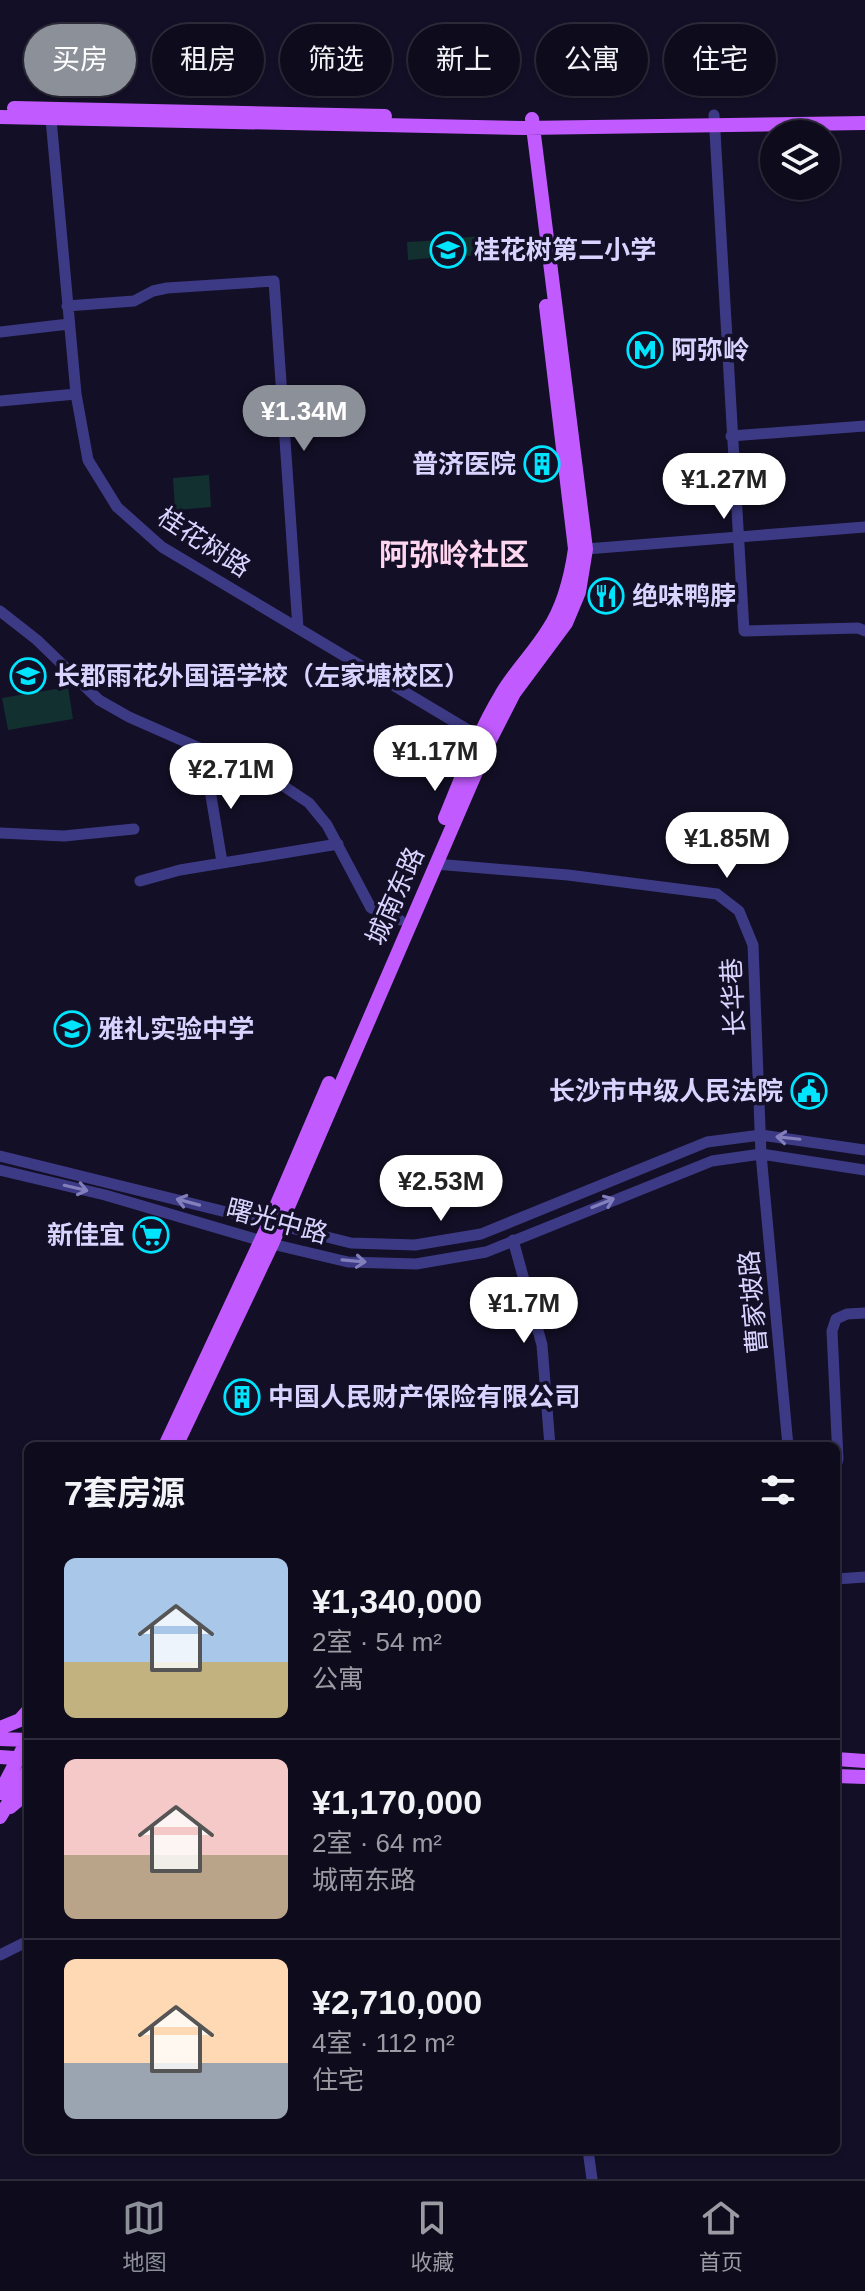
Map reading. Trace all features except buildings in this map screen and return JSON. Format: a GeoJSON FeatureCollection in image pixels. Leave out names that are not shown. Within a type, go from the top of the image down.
{"type":"FeatureCollection","features":[{"type":"Feature","properties":{"kind":"main road"},"geometry":{"type":"LineString","coordinates":[[0,108],[528,124]]}},
{"type":"Feature","properties":{"kind":"main road"},"geometry":{"type":"LineString","coordinates":[[0,117],[528,124],[865,115]]}},
{"type":"Feature","properties":{"kind":"main road"},"geometry":{"type":"LineString","coordinates":[[714,120],[865,123]]}},
{"type":"Feature","properties":{"kind":"main road","name":"城南东路"},"geometry":{"type":"LineString","coordinates":[[178,1442],[266,1242],[400,920],[484,739],[566,623],[579,592],[586,549],[528,124]]}},
{"type":"Feature","properties":{"kind":"main road","name":"城南东路"},"geometry":{"type":"LineString","coordinates":[[273,1225],[435,864],[500,695],[556,618],[565,594],[575,549],[528,124]]}},
{"type":"Feature","properties":{"kind":"main road","name":"城南东路"},"geometry":{"type":"LineString","coordinates":[[167,1442],[266,1242]]}},
{"type":"Feature","properties":{"kind":"main road"},"geometry":{"type":"LineString","coordinates":[[0,1728],[24,1716]]}},
{"type":"Feature","properties":{"kind":"main road"},"geometry":{"type":"LineString","coordinates":[[0,1739],[24,1740]]}},
{"type":"Feature","properties":{"kind":"main road"},"geometry":{"type":"LineString","coordinates":[[0,1757],[24,1762]]}},
{"type":"Feature","properties":{"kind":"main road"},"geometry":{"type":"LineString","coordinates":[[840,1759],[865,1761]]}},
{"type":"Feature","properties":{"kind":"main road"},"geometry":{"type":"LineString","coordinates":[[0,1793],[24,1763]]}},
{"type":"Feature","properties":{"kind":"main road"},"geometry":{"type":"LineString","coordinates":[[1,1815],[24,1764]]}},
{"type":"Feature","properties":{"kind":"main road"},"geometry":{"type":"LineString","coordinates":[[840,1776],[865,1777]]}},
{"type":"Feature","properties":{"kind":"main road"},"geometry":{"type":"LineString","coordinates":[[1,1815],[24,1795]]}},
{"type":"Feature","properties":{"kind":"street","name":"桂花树路"},"geometry":{"type":"LineString","coordinates":[[51,119],[76,394],[88,460],[117,507],[162,547],[484,739]]}},
{"type":"Feature","properties":{"kind":"street"},"geometry":{"type":"LineString","coordinates":[[714,120],[744,631],[858,628],[865,631]]}},
{"type":"Feature","properties":{"kind":"street"},"geometry":{"type":"LineString","coordinates":[[67,306],[134,301],[167,288],[274,281],[298,628]]}},
{"type":"Feature","properties":{"kind":"street"},"geometry":{"type":"LineString","coordinates":[[0,332],[69,324]]}},
{"type":"Feature","properties":{"kind":"street"},"geometry":{"type":"LineString","coordinates":[[0,401],[76,394]]}},
{"type":"Feature","properties":{"kind":"street"},"geometry":{"type":"LineString","coordinates":[[731,436],[865,426]]}},
{"type":"Feature","properties":{"kind":"street"},"geometry":{"type":"LineString","coordinates":[[586,549],[865,527]]}},
{"type":"Feature","properties":{"kind":"street"},"geometry":{"type":"LineString","coordinates":[[0,611],[37,640],[99,700],[129,717],[279,783],[309,803],[327,825],[371,908],[400,920]]}},
{"type":"Feature","properties":{"kind":"street"},"geometry":{"type":"LineString","coordinates":[[216,756],[207,772],[222,862]]}},
{"type":"Feature","properties":{"kind":"street"},"geometry":{"type":"LineString","coordinates":[[0,833],[64,836],[134,829]]}},
{"type":"Feature","properties":{"kind":"street"},"geometry":{"type":"LineString","coordinates":[[140,881],[222,862],[338,844]]}},
{"type":"Feature","properties":{"kind":"street","name":"长华巷"},"geometry":{"type":"LineString","coordinates":[[435,864],[568,875],[717,894],[739,911],[753,945],[761,1154]]}},
{"type":"Feature","properties":{"kind":"street","name":"曙光中路"},"geometry":{"type":"LineString","coordinates":[[0,1156],[351,1243],[415,1245],[481,1234],[707,1142],[761,1135],[865,1150]]}},
{"type":"Feature","properties":{"kind":"street","name":"曙光中路"},"geometry":{"type":"LineString","coordinates":[[0,1170],[105,1195],[266,1242],[348,1262],[416,1264],[486,1252],[712,1161],[761,1154],[865,1170]]}},
{"type":"Feature","properties":{"kind":"street","name":"曹家坡路"},"geometry":{"type":"LineString","coordinates":[[761,1154],[788,1442]]}},
{"type":"Feature","properties":{"kind":"street"},"geometry":{"type":"LineString","coordinates":[[513,1240],[542,1345],[550,1442]]}},
{"type":"Feature","properties":{"kind":"street"},"geometry":{"type":"LineString","coordinates":[[837,1442],[832,1331],[836,1319],[847,1314],[865,1313]]}},
{"type":"Feature","properties":{"kind":"street"},"geometry":{"type":"LineString","coordinates":[[840,1579],[865,1577]]}},
{"type":"Feature","properties":{"kind":"street"},"geometry":{"type":"LineString","coordinates":[[0,1955],[24,1943]]}},
{"type":"Feature","properties":{"kind":"street"},"geometry":{"type":"LineString","coordinates":[[589,2154],[592,2179]]}},
{"type":"Feature","properties":{"kind":"green space"},"geometry":{"type":"Polygon","coordinates":[[[481,236],[482,255],[449,257],[447,239],[481,236]]]}},
{"type":"Feature","properties":{"kind":"green space"},"geometry":{"type":"Polygon","coordinates":[[[441,240],[442,257],[408,260],[407,242],[441,240]]]}},
{"type":"Feature","properties":{"kind":"green space"},"geometry":{"type":"Polygon","coordinates":[[[209,475],[211,507],[175,510],[173,478],[209,475]]]}},
{"type":"Feature","properties":{"kind":"green space"},"geometry":{"type":"Polygon","coordinates":[[[68,687],[73,719],[8,730],[2,698],[68,687]]]}},
{"type":"Feature","properties":{"kind":"place","name":"桂花树第二小学"},"geometry":{"type":"Point","coordinates":[448,250]}},
{"type":"Feature","properties":{"kind":"place","name":"阿弥岭"},"geometry":{"type":"Point","coordinates":[645,350]}},
{"type":"Feature","properties":{"kind":"place","name":"普济医院"},"geometry":{"type":"Point","coordinates":[542,464]}},
{"type":"Feature","properties":{"kind":"place","name":"绝味鸭脖"},"geometry":{"type":"Point","coordinates":[606,596]}},
{"type":"Feature","properties":{"kind":"place","name":"长郡雨花外国语学校（左家塘校区）"},"geometry":{"type":"Point","coordinates":[28,676]}},
{"type":"Feature","properties":{"kind":"place","name":"雅礼实验中学"},"geometry":{"type":"Point","coordinates":[72,1029]}},
{"type":"Feature","properties":{"kind":"place","name":"长沙市中级人民法院"},"geometry":{"type":"Point","coordinates":[809,1091]}},
{"type":"Feature","properties":{"kind":"place","name":"新佳宜"},"geometry":{"type":"Point","coordinates":[151,1235]}},
{"type":"Feature","properties":{"kind":"place","name":"中国人民财产保险有限公司"},"geometry":{"type":"Point","coordinates":[242,1397]}},
{"type":"Feature","properties":{"kind":"district","name":"阿弥岭社区"},"geometry":{"type":"Point","coordinates":[454,555]}}]}
